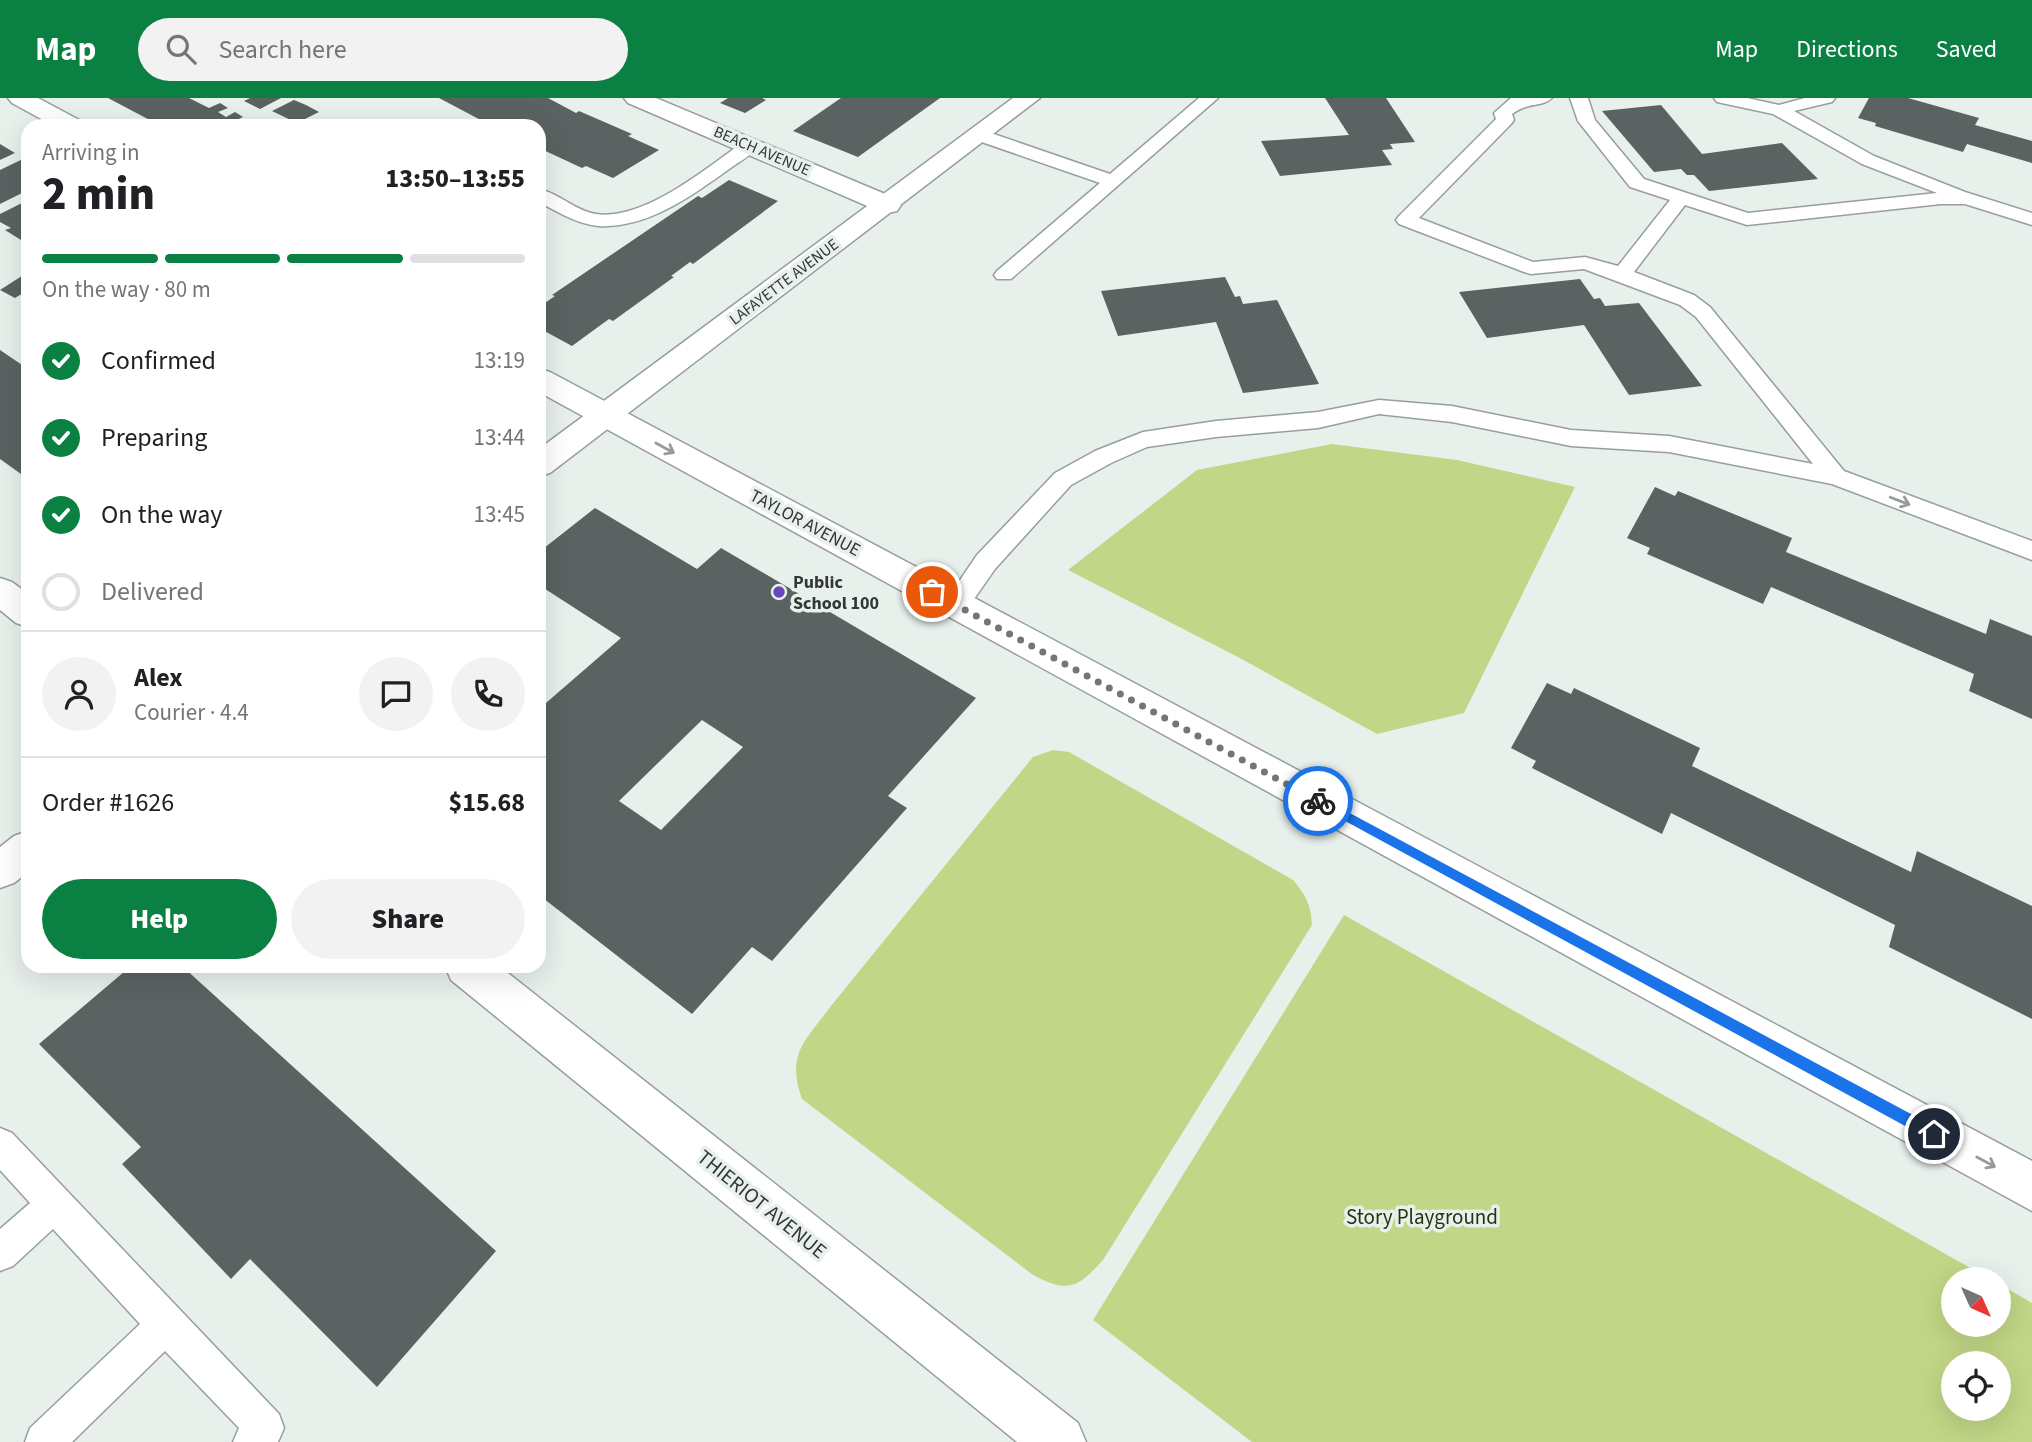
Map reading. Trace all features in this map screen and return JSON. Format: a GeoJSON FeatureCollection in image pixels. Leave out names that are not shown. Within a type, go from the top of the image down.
{"type":"FeatureCollection","features":[{"type":"Feature","properties":{"kind":"street"},"geometry":{"type":"LineString","coordinates":[[20,98],[59,119]]}},
{"type":"Feature","properties":{"kind":"street","name":"BEACH AVENUE"},"geometry":{"type":"LineString","coordinates":[[636,98],[888,205]]}},
{"type":"Feature","properties":{"kind":"street","name":"LAFAYETTE AVENUE"},"geometry":{"type":"LineString","coordinates":[[546,460],[1028,98]]}},
{"type":"Feature","properties":{"kind":"street","name":"TAYLOR AVENUE"},"geometry":{"type":"LineString","coordinates":[[546,383],[2032,1187]]}},
{"type":"Feature","properties":{"kind":"street"},"geometry":{"type":"LineString","coordinates":[[0,591],[21,608]]}},
{"type":"Feature","properties":{"kind":"street"},"geometry":{"type":"LineString","coordinates":[[0,870],[21,854]]}},
{"type":"Feature","properties":{"kind":"street","name":"THIERIOT AVENUE"},"geometry":{"type":"LineString","coordinates":[[475,973],[1059,1442]]}},
{"type":"Feature","properties":{"kind":"lane"},"geometry":{"type":"LineString","coordinates":[[1004,275],[1209,98]]}},
{"type":"Feature","properties":{"kind":"lane"},"geometry":{"type":"LineString","coordinates":[[1543,98],[1519,100],[1503,113],[1505,120],[1406,220],[1531,268],[1585,262],[1687,300],[1703,312],[1836,477]]}},
{"type":"Feature","properties":{"kind":"lane"},"geometry":{"type":"LineString","coordinates":[[1579,98],[1587,121],[1637,183],[1747,219],[1941,198],[1967,198]]}},
{"type":"Feature","properties":{"kind":"lane"},"geometry":{"type":"LineString","coordinates":[[1723,98],[1779,110],[1868,160],[1967,198],[2032,219]]}},
{"type":"Feature","properties":{"kind":"lane"},"geometry":{"type":"LineString","coordinates":[[1779,110],[1826,98]]}},
{"type":"Feature","properties":{"kind":"lane"},"geometry":{"type":"LineString","coordinates":[[979,135],[1113,181]]}},
{"type":"Feature","properties":{"kind":"lane"},"geometry":{"type":"LineString","coordinates":[[546,198],[584,217],[599,221],[631,218],[654,209],[749,146]]}},
{"type":"Feature","properties":{"kind":"lane"},"geometry":{"type":"LineString","coordinates":[[1622,275],[1681,198]]}},
{"type":"Feature","properties":{"kind":"lane"},"geometry":{"type":"LineString","coordinates":[[956,605],[986,562],[1063,479],[1103,457],[1143,440],[1216,429],[1318,420],[1379,407],[1452,414],[1571,438],[1669,444],[1836,477],[2032,551]]}},
{"type":"Feature","properties":{"kind":"lane"},"geometry":{"type":"LineString","coordinates":[[0,1145],[266,1437]]}},
{"type":"Feature","properties":{"kind":"lane"},"geometry":{"type":"LineString","coordinates":[[0,1253],[55,1204]]}},
{"type":"Feature","properties":{"kind":"lane"},"geometry":{"type":"LineString","coordinates":[[44,1442],[166,1325]]}},
{"type":"Feature","properties":{"kind":"green space"},"geometry":{"type":"Polygon","coordinates":[[[1332,444],[1457,460],[1575,487],[1464,713],[1377,734],[1238,657],[1068,570],[1197,470],[1332,444]]]}},
{"type":"Feature","properties":{"kind":"green space"},"geometry":{"type":"Polygon","coordinates":[[[1053,750],[1069,752],[1293,880],[1307,901],[1312,925],[1103,1260],[1086,1277],[1063,1286],[1033,1275],[802,1099],[796,1070],[797,1059],[806,1039],[831,1006],[1033,757],[1053,750]]]}},
{"type":"Feature","properties":{"kind":"green space","name":"Story Playground"},"geometry":{"type":"Polygon","coordinates":[[[1344,915],[1969,1267],[1941,1267],[1941,1337],[2011,1337],[2011,1291],[2032,1303],[2032,1442],[1252,1442],[1093,1320],[1344,915]]]}},
{"type":"Feature","properties":{"kind":"building"},"geometry":{"type":"Polygon","coordinates":[[[108,98],[189,98],[209,108],[220,103],[228,108],[218,112],[226,117],[235,112],[243,117],[239,119],[148,119],[108,98]]]}},
{"type":"Feature","properties":{"kind":"building"},"geometry":{"type":"Polygon","coordinates":[[[250,98],[281,98],[260,109],[244,101],[250,98]]]}},
{"type":"Feature","properties":{"kind":"building"},"geometry":{"type":"Polygon","coordinates":[[[439,98],[548,98],[576,113],[579,111],[632,134],[628,136],[659,150],[613,178],[586,166],[582,168],[546,151],[546,119],[479,119],[439,98]]]}},
{"type":"Feature","properties":{"kind":"building"},"geometry":{"type":"Polygon","coordinates":[[[728,98],[766,100],[745,113],[720,103],[728,98]]]}},
{"type":"Feature","properties":{"kind":"building"},"geometry":{"type":"Polygon","coordinates":[[[841,98],[940,98],[858,157],[793,131],[841,98]]]}},
{"type":"Feature","properties":{"kind":"building"},"geometry":{"type":"Polygon","coordinates":[[[1325,98],[1386,98],[1415,142],[1390,144],[1393,149],[1382,150],[1392,165],[1280,176],[1261,141],[1349,135],[1325,98]]]}},
{"type":"Feature","properties":{"kind":"building"},"geometry":{"type":"Polygon","coordinates":[[[1869,98],[1908,98],[1979,118],[1975,125],[2032,141],[2032,163],[1967,144],[1963,152],[1875,126],[1876,123],[1858,118],[1869,98]]]}},
{"type":"Feature","properties":{"kind":"building"},"geometry":{"type":"Polygon","coordinates":[[[294,100],[319,112],[305,119],[289,119],[272,111],[294,100]]]}},
{"type":"Feature","properties":{"kind":"building"},"geometry":{"type":"Polygon","coordinates":[[[1661,105],[1702,154],[1782,143],[1818,179],[1709,191],[1694,175],[1687,175],[1681,169],[1654,172],[1602,111],[1661,105]]]}},
{"type":"Feature","properties":{"kind":"building"},"geometry":{"type":"Polygon","coordinates":[[[0,144],[15,153],[0,160],[0,144]]]}},
{"type":"Feature","properties":{"kind":"building"},"geometry":{"type":"Polygon","coordinates":[[[21,160],[21,194],[0,204],[0,170],[21,160]]]}},
{"type":"Feature","properties":{"kind":"building"},"geometry":{"type":"Polygon","coordinates":[[[729,180],[778,201],[693,264],[690,262],[671,276],[674,277],[613,321],[609,319],[572,346],[546,332],[546,302],[555,296],[552,295],[698,196],[702,198],[729,180]]]}},
{"type":"Feature","properties":{"kind":"building"},"geometry":{"type":"Polygon","coordinates":[[[21,204],[21,240],[5,230],[11,228],[0,222],[0,214],[21,204]]]}},
{"type":"Feature","properties":{"kind":"building"},"geometry":{"type":"Polygon","coordinates":[[[21,276],[21,294],[15,298],[0,290],[21,276]]]}},
{"type":"Feature","properties":{"kind":"building"},"geometry":{"type":"Polygon","coordinates":[[[1225,277],[1235,297],[1240,296],[1243,304],[1277,300],[1319,384],[1243,393],[1216,322],[1118,336],[1101,291],[1225,277]]]}},
{"type":"Feature","properties":{"kind":"building"},"geometry":{"type":"Polygon","coordinates":[[[1580,279],[1594,299],[1600,298],[1605,306],[1639,303],[1702,386],[1629,395],[1584,325],[1487,338],[1459,292],[1580,279]]]}},
{"type":"Feature","properties":{"kind":"building"},"geometry":{"type":"Polygon","coordinates":[[[0,350],[21,364],[21,474],[0,459],[0,350]]]}},
{"type":"Feature","properties":{"kind":"building"},"geometry":{"type":"Polygon","coordinates":[[[1655,487],[1675,496],[1678,491],[1792,538],[1786,552],[1986,634],[1990,619],[2032,636],[2032,719],[1969,691],[1974,674],[1771,587],[1763,604],[1647,554],[1650,548],[1627,538],[1655,487]]]}},
{"type":"Feature","properties":{"kind":"building"},"geometry":{"type":"Polygon","coordinates":[[[595,508],[697,569],[721,548],[976,698],[888,796],[907,808],[772,961],[752,947],[692,1014],[546,900],[546,703],[621,638],[546,590],[546,546],[595,508]],[[702,720],[619,801],[661,830],[743,747],[702,720]]]}},
{"type":"Feature","properties":{"kind":"building"},"geometry":{"type":"Polygon","coordinates":[[[1547,683],[1571,694],[1574,688],[1700,748],[1692,766],[1911,872],[1917,851],[2032,906],[2032,1019],[1889,947],[1895,925],[1671,813],[1662,834],[1532,768],[1536,761],[1511,748],[1547,683]]]}},
{"type":"Feature","properties":{"kind":"building"},"geometry":{"type":"Polygon","coordinates":[[[123,973],[190,973],[496,1251],[377,1387],[250,1259],[231,1279],[122,1164],[141,1147],[39,1044],[123,973]]]}},
{"type":"Feature","properties":{"kind":"way so far"},"geometry":{"type":"LineString","coordinates":[[932,592],[1318,801]]}},
{"type":"Feature","properties":{"kind":"place","name":"Public School 100"},"geometry":{"type":"Point","coordinates":[779,592]}},
{"type":"Feature","properties":{"kind":"route"},"geometry":{"type":"LineString","coordinates":[[1318,801],[1934,1134]]}}]}
